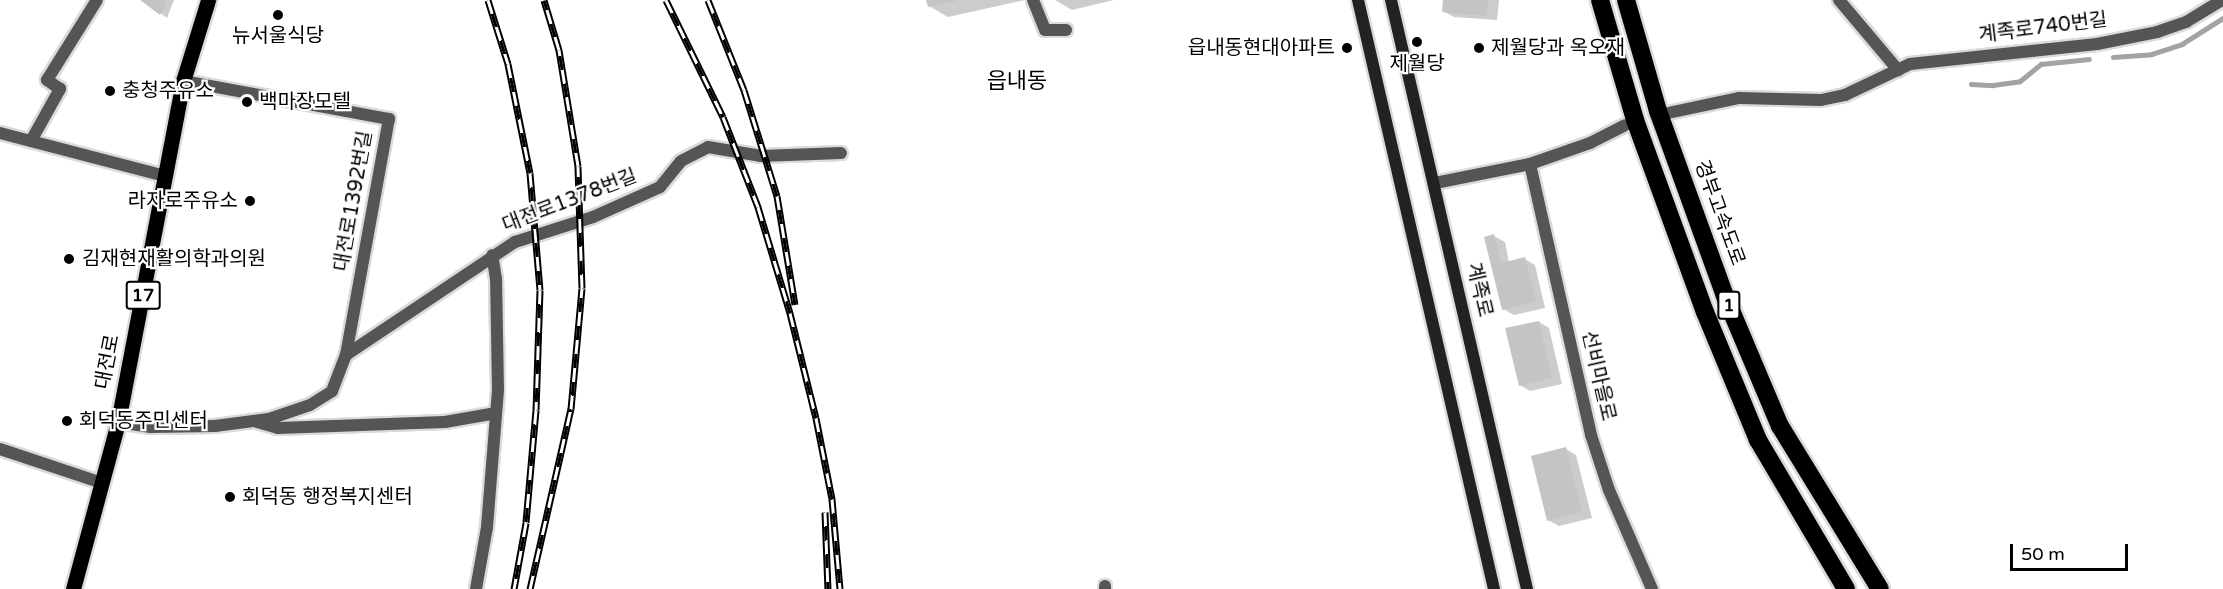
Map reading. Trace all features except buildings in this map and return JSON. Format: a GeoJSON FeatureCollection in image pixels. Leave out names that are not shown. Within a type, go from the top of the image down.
{"type":"FeatureCollection","features":[{"type":"Feature","properties":{"kind":"highway","name":"1"},"geometry":{"type":"LineString","coordinates":[[1600,0],[1643,141],[1705,312],[1758,440],[1846,589]]}},
{"type":"Feature","properties":{"kind":"highway","name":"경부고속도로"},"geometry":{"type":"LineString","coordinates":[[1626,0],[1658,111],[1725,296],[1780,426],[1880,589]]}},
{"type":"Feature","properties":{"kind":"main road","name":"대전로"},"geometry":{"type":"LineString","coordinates":[[73,589],[118,422],[183,81],[208,0]]}},
{"type":"Feature","properties":{"kind":"main road"},"geometry":{"type":"LineString","coordinates":[[1358,0],[1494,589]]}},
{"type":"Feature","properties":{"kind":"main road","name":"계족로"},"geometry":{"type":"LineString","coordinates":[[1391,0],[1527,589]]}},
{"type":"Feature","properties":{"kind":"street"},"geometry":{"type":"LineString","coordinates":[[31,141],[60,89],[47,80],[97,0]]}},
{"type":"Feature","properties":{"kind":"street"},"geometry":{"type":"LineString","coordinates":[[1033,0],[1044,30],[1066,30]]}},
{"type":"Feature","properties":{"kind":"street"},"geometry":{"type":"LineString","coordinates":[[1839,0],[1898,70]]}},
{"type":"Feature","properties":{"kind":"street","name":"계족로740번길"},"geometry":{"type":"LineString","coordinates":[[1668,113],[1739,98],[1821,100],[1845,94],[1910,64],[2097,44],[2157,32],[2186,22],[2222,0]]}},
{"type":"Feature","properties":{"kind":"street","name":"대전로1392번길"},"geometry":{"type":"LineString","coordinates":[[183,81],[390,119],[346,355]]}},
{"type":"Feature","properties":{"kind":"street"},"geometry":{"type":"LineString","coordinates":[[1435,183],[1530,164],[1590,143],[1625,125]]}},
{"type":"Feature","properties":{"kind":"street"},"geometry":{"type":"LineString","coordinates":[[0,133],[165,176]]}},
{"type":"Feature","properties":{"kind":"street","name":"대전로1378번길"},"geometry":{"type":"LineString","coordinates":[[346,355],[378,336],[492,255],[515,242],[593,217],[660,187],[681,160],[708,147],[761,156],[841,153]]}},
{"type":"Feature","properties":{"kind":"street","name":"선비마을로"},"geometry":{"type":"LineString","coordinates":[[1530,164],[1591,435],[1621,519],[1652,589]]}},
{"type":"Feature","properties":{"kind":"street"},"geometry":{"type":"LineString","coordinates":[[476,589],[487,527],[496,413],[498,318],[492,255]]}},
{"type":"Feature","properties":{"kind":"street"},"geometry":{"type":"LineString","coordinates":[[118,422],[151,427],[215,426],[269,419],[310,405],[332,392],[346,355]]}},
{"type":"Feature","properties":{"kind":"street"},"geometry":{"type":"LineString","coordinates":[[253,421],[278,428],[445,422],[496,413]]}},
{"type":"Feature","properties":{"kind":"street"},"geometry":{"type":"LineString","coordinates":[[0,449],[102,483]]}},
{"type":"Feature","properties":{"kind":"waterway"},"geometry":{"type":"LineString","coordinates":[[2113,57],[2152,54],[2182,44],[2223,18]]}},
{"type":"Feature","properties":{"kind":"waterway"},"geometry":{"type":"LineString","coordinates":[[1971,84],[1993,85],[2020,81],[2041,64],[2089,59]]}},
{"type":"Feature","properties":{"kind":"railway"},"geometry":{"type":"LineString","coordinates":[[488,0],[508,64],[530,173],[540,290],[536,410],[526,523],[514,589]]}},
{"type":"Feature","properties":{"kind":"railway"},"geometry":{"type":"LineString","coordinates":[[530,589],[571,409],[582,288],[578,166],[559,50],[544,0]]}},
{"type":"Feature","properties":{"kind":"railway"},"geometry":{"type":"LineString","coordinates":[[666,0],[723,117],[758,207],[790,313],[816,418],[832,499],[840,589]]}},
{"type":"Feature","properties":{"kind":"railway"},"geometry":{"type":"LineString","coordinates":[[708,0],[744,90],[777,196],[795,305]]}},
{"type":"Feature","properties":{"kind":"railway"},"geometry":{"type":"LineString","coordinates":[[825,512],[828,589]]}},
{"type":"Feature","properties":{"kind":"place","name":"뉴서울식당"},"geometry":{"type":"Point","coordinates":[278,15]}},
{"type":"Feature","properties":{"kind":"place","name":"제월당"},"geometry":{"type":"Point","coordinates":[1417,42]}},
{"type":"Feature","properties":{"kind":"place","name":"읍내동현대아파트"},"geometry":{"type":"Point","coordinates":[1347,48]}},
{"type":"Feature","properties":{"kind":"place","name":"제월당과 옥오재"},"geometry":{"type":"Point","coordinates":[1479,48]}},
{"type":"Feature","properties":{"kind":"place","name":"충청주유소"},"geometry":{"type":"Point","coordinates":[110,91]}},
{"type":"Feature","properties":{"kind":"place","name":"백마장모텔"},"geometry":{"type":"Point","coordinates":[247,102]}},
{"type":"Feature","properties":{"kind":"place","name":"라자로주유소"},"geometry":{"type":"Point","coordinates":[250,201]}},
{"type":"Feature","properties":{"kind":"place","name":"김재현재활의학과의원"},"geometry":{"type":"Point","coordinates":[69,259]}},
{"type":"Feature","properties":{"kind":"place","name":"회덕동주민센터"},"geometry":{"type":"Point","coordinates":[67,421]}},
{"type":"Feature","properties":{"kind":"place","name":"회덕동 행정복지센터"},"geometry":{"type":"Point","coordinates":[230,497]}},
{"type":"Feature","properties":{"kind":"district","name":"읍내동"},"geometry":{"type":"Point","coordinates":[1017,82]}}]}
